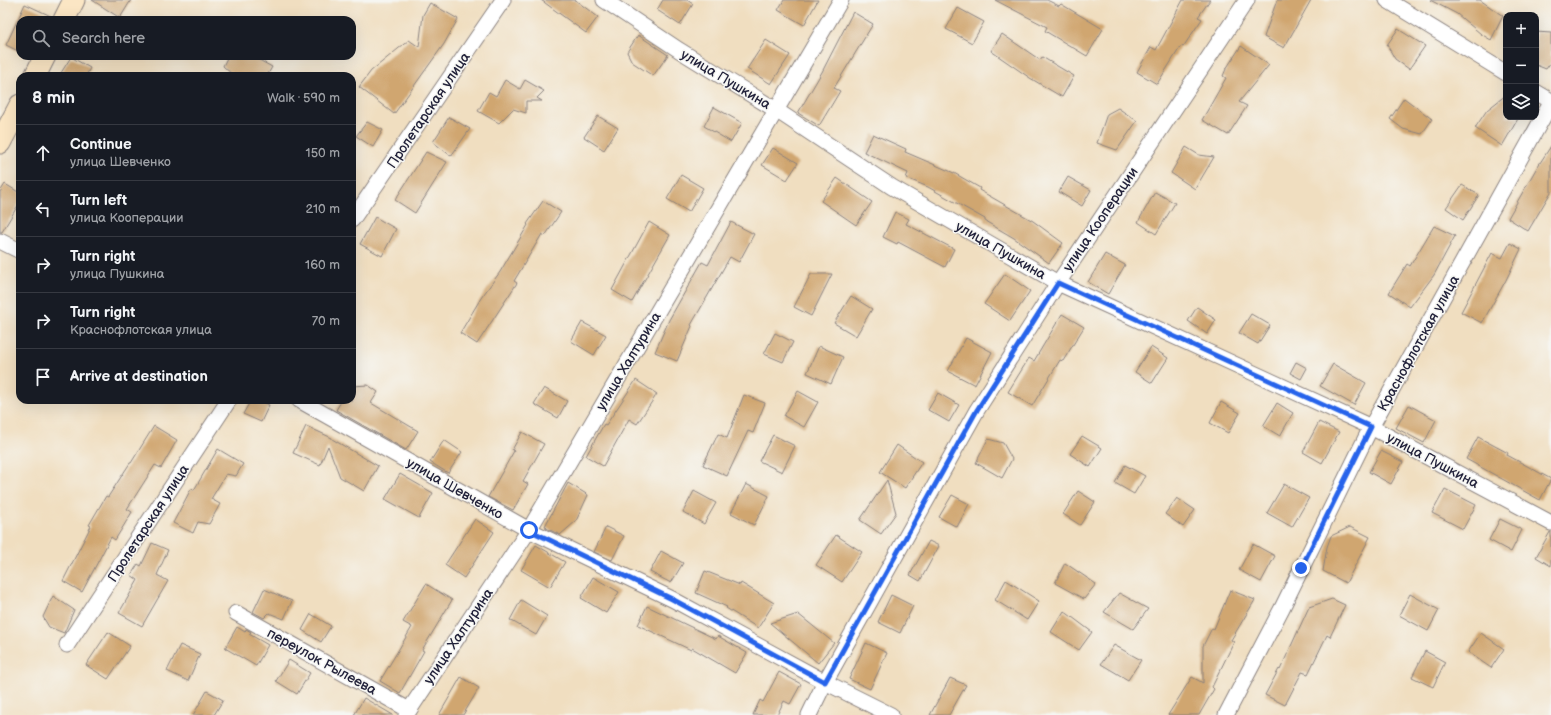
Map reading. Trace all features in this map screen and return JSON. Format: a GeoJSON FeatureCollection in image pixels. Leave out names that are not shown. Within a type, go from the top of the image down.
{"type":"FeatureCollection","features":[{"type":"Feature","properties":{"kind":"street"},"geometry":{"type":"LineString","coordinates":[[66,16],[74,0]]}},
{"type":"Feature","properties":{"kind":"street","name":"Пролетарская улица"},"geometry":{"type":"LineString","coordinates":[[356,214],[503,0]]}},
{"type":"Feature","properties":{"kind":"street","name":"улица Пушкина"},"geometry":{"type":"LineString","coordinates":[[604,0],[679,50],[776,110],[892,187],[1058,283],[1371,427],[1551,523]]}},
{"type":"Feature","properties":{"kind":"street","name":"улица Халтурина"},"geometry":{"type":"LineString","coordinates":[[407,712],[529,530],[841,0]]}},
{"type":"Feature","properties":{"kind":"street","name":"улица Кооперации"},"geometry":{"type":"LineString","coordinates":[[809,715],[825,682],[977,410],[1058,283],[1247,0]]}},
{"type":"Feature","properties":{"kind":"street"},"geometry":{"type":"LineString","coordinates":[[1387,0],[1503,71]]}},
{"type":"Feature","properties":{"kind":"street"},"geometry":{"type":"LineString","coordinates":[[37,72],[43,60]]}},
{"type":"Feature","properties":{"kind":"street"},"geometry":{"type":"LineString","coordinates":[[1539,94],[1551,102]]}},
{"type":"Feature","properties":{"kind":"street","name":"Краснофлотская улица"},"geometry":{"type":"LineString","coordinates":[[1226,715],[1285,601],[1371,427],[1551,102]]}},
{"type":"Feature","properties":{"kind":"street"},"geometry":{"type":"LineString","coordinates":[[0,143],[16,113]]}},
{"type":"Feature","properties":{"kind":"street"},"geometry":{"type":"LineString","coordinates":[[0,241],[16,249]]}},
{"type":"Feature","properties":{"kind":"street","name":"Пролетарская улица"},"geometry":{"type":"LineString","coordinates":[[67,645],[226,404]]}},
{"type":"Feature","properties":{"kind":"street","name":"улица Шевченко"},"geometry":{"type":"LineString","coordinates":[[305,404],[529,530],[672,599],[825,682],[891,715]]}},
{"type":"Feature","properties":{"kind":"street","name":"переулок Рылеева"},"geometry":{"type":"LineString","coordinates":[[236,613],[407,712]]}},
{"type":"Feature","properties":{"kind":"building"},"geometry":{"type":"Polygon","coordinates":[[[92,0],[131,0],[121,16],[117,16],[92,0]]]}},
{"type":"Feature","properties":{"kind":"building"},"geometry":{"type":"Polygon","coordinates":[[[541,0],[575,0],[598,17],[586,33],[541,0]]]}},
{"type":"Feature","properties":{"kind":"building"},"geometry":{"type":"Polygon","coordinates":[[[663,0],[687,0],[693,4],[680,25],[657,10],[663,0]]]}},
{"type":"Feature","properties":{"kind":"building"},"geometry":{"type":"Polygon","coordinates":[[[784,0],[818,0],[804,25],[778,10],[784,0]]]}},
{"type":"Feature","properties":{"kind":"building"},"geometry":{"type":"Polygon","coordinates":[[[995,0],[1047,0],[1059,6],[1061,4],[1103,29],[1087,56],[1045,31],[1047,27],[995,0]]]}},
{"type":"Feature","properties":{"kind":"building"},"geometry":{"type":"Polygon","coordinates":[[[1183,0],[1210,0],[1198,17],[1202,19],[1183,47],[1181,46],[1157,84],[1137,72],[1151,47],[1156,50],[1183,0]]]}},
{"type":"Feature","properties":{"kind":"building"},"geometry":{"type":"Polygon","coordinates":[[[1277,0],[1311,0],[1284,48],[1264,37],[1277,0]]]}},
{"type":"Feature","properties":{"kind":"building"},"geometry":{"type":"Polygon","coordinates":[[[1430,0],[1480,0],[1503,16],[1491,40],[1481,34],[1457,14],[1430,0]]]}},
{"type":"Feature","properties":{"kind":"building"},"geometry":{"type":"Polygon","coordinates":[[[430,3],[458,19],[444,44],[394,114],[359,87],[371,71],[409,40],[419,47],[423,15],[430,3]]]}},
{"type":"Feature","properties":{"kind":"building"},"geometry":{"type":"Polygon","coordinates":[[[25,4],[51,16],[19,16],[25,4]]]}},
{"type":"Feature","properties":{"kind":"building"},"geometry":{"type":"Polygon","coordinates":[[[958,8],[984,22],[972,43],[946,29],[958,8]]]}},
{"type":"Feature","properties":{"kind":"building"},"geometry":{"type":"Polygon","coordinates":[[[853,12],[873,24],[834,88],[840,91],[819,126],[798,113],[822,72],[853,12]]]}},
{"type":"Feature","properties":{"kind":"building"},"geometry":{"type":"Polygon","coordinates":[[[16,23],[16,50],[6,45],[16,23]]]}},
{"type":"Feature","properties":{"kind":"building"},"geometry":{"type":"Polygon","coordinates":[[[1398,29],[1425,46],[1409,69],[1395,59],[1387,45],[1398,29]]]}},
{"type":"Feature","properties":{"kind":"building"},"geometry":{"type":"Polygon","coordinates":[[[1539,32],[1551,33],[1551,62],[1546,69],[1539,66],[1539,32]]]}},
{"type":"Feature","properties":{"kind":"building"},"geometry":{"type":"Polygon","coordinates":[[[1002,34],[1040,60],[1042,57],[1074,76],[1062,97],[1030,78],[991,51],[1002,34]]]}},
{"type":"Feature","properties":{"kind":"building"},"geometry":{"type":"Polygon","coordinates":[[[638,35],[668,55],[653,76],[632,62],[627,52],[638,35]]]}},
{"type":"Feature","properties":{"kind":"building"},"geometry":{"type":"Polygon","coordinates":[[[766,40],[790,55],[771,84],[747,69],[766,40]]]}},
{"type":"Feature","properties":{"kind":"building"},"geometry":{"type":"Polygon","coordinates":[[[1241,46],[1269,65],[1239,102],[1247,106],[1228,135],[1202,120],[1226,78],[1223,76],[1226,69],[1241,46]]]}},
{"type":"Feature","properties":{"kind":"building"},"geometry":{"type":"Polygon","coordinates":[[[69,60],[76,60],[90,68],[88,72],[62,72],[69,60]]]}},
{"type":"Feature","properties":{"kind":"building"},"geometry":{"type":"Polygon","coordinates":[[[226,60],[259,60],[272,67],[269,72],[230,72],[223,66],[226,60]]]}},
{"type":"Feature","properties":{"kind":"building"},"geometry":{"type":"Polygon","coordinates":[[[505,80],[520,89],[525,80],[544,91],[537,98],[542,101],[526,101],[526,113],[513,109],[499,123],[478,111],[489,92],[496,96],[505,80]]]}},
{"type":"Feature","properties":{"kind":"building"},"geometry":{"type":"Polygon","coordinates":[[[1503,97],[1503,120],[1517,120],[1502,146],[1475,128],[1487,110],[1503,97]]]}},
{"type":"Feature","properties":{"kind":"building"},"geometry":{"type":"Polygon","coordinates":[[[1404,98],[1432,119],[1422,134],[1403,129],[1390,119],[1404,98]]]}},
{"type":"Feature","properties":{"kind":"building"},"geometry":{"type":"Polygon","coordinates":[[[714,107],[742,123],[731,142],[704,126],[714,107]]]}},
{"type":"Feature","properties":{"kind":"building"},"geometry":{"type":"Polygon","coordinates":[[[1118,108],[1137,121],[1117,150],[1097,143],[1107,114],[1118,108]]]}},
{"type":"Feature","properties":{"kind":"building"},"geometry":{"type":"Polygon","coordinates":[[[598,116],[618,128],[604,150],[584,137],[598,116]]]}},
{"type":"Feature","properties":{"kind":"building"},"geometry":{"type":"Polygon","coordinates":[[[449,117],[470,129],[451,156],[433,142],[449,117]]]}},
{"type":"Feature","properties":{"kind":"building"},"geometry":{"type":"Polygon","coordinates":[[[367,122],[383,130],[373,147],[356,136],[367,122]]]}},
{"type":"Feature","properties":{"kind":"building"},"geometry":{"type":"Polygon","coordinates":[[[873,134],[906,149],[905,152],[954,173],[980,188],[979,190],[1033,221],[1063,243],[1049,263],[1014,238],[985,221],[985,219],[928,187],[906,178],[908,173],[864,152],[873,134]]]}},
{"type":"Feature","properties":{"kind":"building"},"geometry":{"type":"Polygon","coordinates":[[[1551,146],[1551,192],[1528,231],[1508,218],[1551,146]]]}},
{"type":"Feature","properties":{"kind":"building"},"geometry":{"type":"Polygon","coordinates":[[[1186,147],[1199,155],[1214,157],[1195,189],[1171,173],[1186,147]]]}},
{"type":"Feature","properties":{"kind":"building"},"geometry":{"type":"Polygon","coordinates":[[[773,148],[798,163],[787,180],[762,165],[773,148]]]}},
{"type":"Feature","properties":{"kind":"building"},"geometry":{"type":"Polygon","coordinates":[[[426,152],[447,162],[415,213],[395,200],[426,152]]]}},
{"type":"Feature","properties":{"kind":"building"},"geometry":{"type":"Polygon","coordinates":[[[681,175],[703,188],[689,212],[667,199],[681,175]]]}},
{"type":"Feature","properties":{"kind":"building"},"geometry":{"type":"Polygon","coordinates":[[[1068,177],[1091,190],[1082,206],[1059,192],[1068,177]]]}},
{"type":"Feature","properties":{"kind":"building"},"geometry":{"type":"Polygon","coordinates":[[[837,178],[872,202],[856,225],[821,201],[837,178]]]}},
{"type":"Feature","properties":{"kind":"building"},"geometry":{"type":"Polygon","coordinates":[[[5,184],[16,191],[16,209],[2,232],[0,232],[0,192],[5,184]]]}},
{"type":"Feature","properties":{"kind":"building"},"geometry":{"type":"Polygon","coordinates":[[[1462,185],[1479,195],[1463,220],[1446,208],[1462,185]]]}},
{"type":"Feature","properties":{"kind":"building"},"geometry":{"type":"Polygon","coordinates":[[[1155,192],[1175,203],[1156,234],[1138,222],[1155,192]]]}},
{"type":"Feature","properties":{"kind":"building"},"geometry":{"type":"Polygon","coordinates":[[[543,201],[561,212],[545,236],[542,234],[514,281],[517,283],[477,344],[460,333],[481,298],[500,272],[528,225],[527,224],[543,201]]]}},
{"type":"Feature","properties":{"kind":"building"},"geometry":{"type":"Polygon","coordinates":[[[895,212],[909,219],[906,224],[954,249],[945,267],[898,242],[897,244],[883,237],[895,212]]]}},
{"type":"Feature","properties":{"kind":"building"},"geometry":{"type":"Polygon","coordinates":[[[375,217],[396,229],[382,256],[360,244],[375,217]]]}},
{"type":"Feature","properties":{"kind":"building"},"geometry":{"type":"Polygon","coordinates":[[[649,222],[670,235],[632,302],[612,290],[649,222]]]}},
{"type":"Feature","properties":{"kind":"building"},"geometry":{"type":"Polygon","coordinates":[[[731,222],[754,234],[739,262],[730,257],[691,325],[692,326],[677,361],[655,352],[669,320],[702,262],[708,265],[731,222]]]}},
{"type":"Feature","properties":{"kind":"building"},"geometry":{"type":"Polygon","coordinates":[[[1434,226],[1455,236],[1434,275],[1410,307],[1389,293],[1407,264],[1410,266],[1434,226]]]}},
{"type":"Feature","properties":{"kind":"building"},"geometry":{"type":"Polygon","coordinates":[[[1510,243],[1521,249],[1482,323],[1461,312],[1492,253],[1502,258],[1510,243]]]}},
{"type":"Feature","properties":{"kind":"building"},"geometry":{"type":"Polygon","coordinates":[[[1105,254],[1125,265],[1108,294],[1088,282],[1105,254]]]}},
{"type":"Feature","properties":{"kind":"building"},"geometry":{"type":"Polygon","coordinates":[[[811,274],[832,274],[811,316],[794,307],[811,274]]]}},
{"type":"Feature","properties":{"kind":"building"},"geometry":{"type":"Polygon","coordinates":[[[1005,274],[1030,291],[1010,321],[984,304],[1005,274]]]}},
{"type":"Feature","properties":{"kind":"building"},"geometry":{"type":"Polygon","coordinates":[[[851,296],[872,309],[856,336],[834,323],[851,296]]]}},
{"type":"Feature","properties":{"kind":"building"},"geometry":{"type":"Polygon","coordinates":[[[1197,307],[1216,320],[1207,334],[1188,321],[1197,307]]]}},
{"type":"Feature","properties":{"kind":"building"},"geometry":{"type":"Polygon","coordinates":[[[1062,314],[1084,327],[1063,361],[1060,360],[1032,406],[1008,392],[1029,358],[1034,361],[1062,314]]]}},
{"type":"Feature","properties":{"kind":"building"},"geometry":{"type":"Polygon","coordinates":[[[1251,314],[1270,325],[1258,344],[1239,333],[1251,314]]]}},
{"type":"Feature","properties":{"kind":"building"},"geometry":{"type":"Polygon","coordinates":[[[582,322],[606,335],[594,355],[571,341],[582,322]]]}},
{"type":"Feature","properties":{"kind":"building"},"geometry":{"type":"Polygon","coordinates":[[[775,333],[793,342],[783,362],[764,354],[775,333]]]}},
{"type":"Feature","properties":{"kind":"building"},"geometry":{"type":"Polygon","coordinates":[[[966,338],[992,352],[975,385],[948,371],[966,338]]]}},
{"type":"Feature","properties":{"kind":"building"},"geometry":{"type":"Polygon","coordinates":[[[819,346],[843,357],[831,384],[807,373],[819,346]]]}},
{"type":"Feature","properties":{"kind":"building"},"geometry":{"type":"Polygon","coordinates":[[[1151,347],[1168,358],[1152,383],[1135,372],[1151,347]]]}},
{"type":"Feature","properties":{"kind":"building"},"geometry":{"type":"Polygon","coordinates":[[[1296,362],[1307,368],[1301,379],[1290,373],[1296,362]]]}},
{"type":"Feature","properties":{"kind":"building"},"geometry":{"type":"Polygon","coordinates":[[[1333,364],[1366,383],[1354,405],[1320,386],[1333,364]]]}},
{"type":"Feature","properties":{"kind":"building"},"geometry":{"type":"Polygon","coordinates":[[[636,380],[657,394],[637,424],[629,419],[603,466],[586,456],[604,424],[606,425],[636,380]]]}},
{"type":"Feature","properties":{"kind":"building"},"geometry":{"type":"Polygon","coordinates":[[[368,385],[378,392],[371,403],[418,431],[406,450],[336,410],[340,404],[356,404],[356,386],[368,385]]]}},
{"type":"Feature","properties":{"kind":"building"},"geometry":{"type":"Polygon","coordinates":[[[544,388],[567,401],[558,418],[534,404],[544,388]]]}},
{"type":"Feature","properties":{"kind":"building"},"geometry":{"type":"Polygon","coordinates":[[[798,391],[818,402],[804,427],[784,416],[798,391]]]}},
{"type":"Feature","properties":{"kind":"building"},"geometry":{"type":"Polygon","coordinates":[[[938,393],[959,405],[949,422],[928,410],[938,393]]]}},
{"type":"Feature","properties":{"kind":"building"},"geometry":{"type":"Polygon","coordinates":[[[744,395],[765,403],[753,433],[748,431],[727,476],[703,465],[718,434],[727,438],[744,395]]]}},
{"type":"Feature","properties":{"kind":"building"},"geometry":{"type":"Polygon","coordinates":[[[1221,402],[1240,413],[1228,433],[1210,423],[1221,402]]]}},
{"type":"Feature","properties":{"kind":"building"},"geometry":{"type":"Polygon","coordinates":[[[1277,403],[1293,413],[1280,436],[1263,426],[1277,403]]]}},
{"type":"Feature","properties":{"kind":"building"},"geometry":{"type":"Polygon","coordinates":[[[249,404],[269,405],[261,422],[243,414],[249,404]]]}},
{"type":"Feature","properties":{"kind":"building"},"geometry":{"type":"Polygon","coordinates":[[[1409,405],[1436,420],[1424,443],[1396,428],[1409,405]]]}},
{"type":"Feature","properties":{"kind":"building"},"geometry":{"type":"Polygon","coordinates":[[[1319,422],[1339,432],[1322,463],[1303,452],[1319,422]]]}},
{"type":"Feature","properties":{"kind":"building"},"geometry":{"type":"Polygon","coordinates":[[[154,426],[177,440],[161,468],[155,465],[127,509],[132,512],[115,540],[111,537],[82,592],[63,581],[91,526],[89,525],[106,496],[108,497],[154,426]]]}},
{"type":"Feature","properties":{"kind":"building"},"geometry":{"type":"Polygon","coordinates":[[[306,426],[332,438],[378,466],[364,491],[340,477],[328,446],[320,465],[293,453],[306,426]]]}},
{"type":"Feature","properties":{"kind":"building"},"geometry":{"type":"Polygon","coordinates":[[[522,432],[544,444],[523,481],[528,484],[513,510],[488,497],[514,451],[512,450],[522,432]]]}},
{"type":"Feature","properties":{"kind":"building"},"geometry":{"type":"Polygon","coordinates":[[[773,435],[795,446],[782,472],[759,461],[773,435]]]}},
{"type":"Feature","properties":{"kind":"building"},"geometry":{"type":"Polygon","coordinates":[[[1082,436],[1102,448],[1090,467],[1070,454],[1082,436]]]}},
{"type":"Feature","properties":{"kind":"building"},"geometry":{"type":"Polygon","coordinates":[[[1478,437],[1551,479],[1540,500],[1466,459],[1478,437]]]}},
{"type":"Feature","properties":{"kind":"building"},"geometry":{"type":"Polygon","coordinates":[[[988,439],[1003,443],[1012,459],[1002,478],[976,463],[988,439]]]}},
{"type":"Feature","properties":{"kind":"building"},"geometry":{"type":"Polygon","coordinates":[[[444,440],[462,452],[448,473],[430,462],[444,440]]]}},
{"type":"Feature","properties":{"kind":"building"},"geometry":{"type":"Polygon","coordinates":[[[897,445],[922,462],[905,488],[880,472],[897,445]]]}},
{"type":"Feature","properties":{"kind":"building"},"geometry":{"type":"Polygon","coordinates":[[[218,449],[243,464],[236,476],[226,474],[211,499],[220,504],[209,524],[198,522],[193,533],[173,523],[191,489],[194,490],[218,449]]]}},
{"type":"Feature","properties":{"kind":"building"},"geometry":{"type":"Polygon","coordinates":[[[1381,451],[1403,462],[1391,484],[1369,472],[1381,451]]]}},
{"type":"Feature","properties":{"kind":"building"},"geometry":{"type":"Polygon","coordinates":[[[1125,465],[1145,476],[1134,494],[1115,483],[1125,465]]]}},
{"type":"Feature","properties":{"kind":"building"},"geometry":{"type":"Polygon","coordinates":[[[400,474],[433,493],[419,518],[385,499],[400,474]]]}},
{"type":"Feature","properties":{"kind":"building"},"geometry":{"type":"Polygon","coordinates":[[[887,480],[896,513],[881,534],[860,520],[887,480]]]}},
{"type":"Feature","properties":{"kind":"building"},"geometry":{"type":"Polygon","coordinates":[[[568,483],[588,495],[576,521],[560,535],[546,528],[547,527],[545,526],[568,483]]]}},
{"type":"Feature","properties":{"kind":"building"},"geometry":{"type":"Polygon","coordinates":[[[746,484],[769,496],[754,525],[731,513],[746,484]]]}},
{"type":"Feature","properties":{"kind":"building"},"geometry":{"type":"Polygon","coordinates":[[[1284,484],[1309,498],[1292,527],[1267,513],[1284,484]]]}},
{"type":"Feature","properties":{"kind":"building"},"geometry":{"type":"Polygon","coordinates":[[[1445,489],[1476,505],[1463,529],[1432,513],[1445,489]]]}},
{"type":"Feature","properties":{"kind":"building"},"geometry":{"type":"Polygon","coordinates":[[[694,491],[716,503],[704,524],[683,512],[694,491]]]}},
{"type":"Feature","properties":{"kind":"building"},"geometry":{"type":"Polygon","coordinates":[[[1078,491],[1095,502],[1080,525],[1063,514],[1078,491]]]}},
{"type":"Feature","properties":{"kind":"building"},"geometry":{"type":"Polygon","coordinates":[[[952,495],[969,504],[957,527],[939,517],[952,495]]]}},
{"type":"Feature","properties":{"kind":"building"},"geometry":{"type":"Polygon","coordinates":[[[1177,498],[1195,510],[1183,527],[1165,514],[1177,498]]]}},
{"type":"Feature","properties":{"kind":"building"},"geometry":{"type":"Polygon","coordinates":[[[475,519],[494,532],[464,578],[445,565],[475,519]]]}},
{"type":"Feature","properties":{"kind":"building"},"geometry":{"type":"Polygon","coordinates":[[[1500,519],[1522,530],[1511,552],[1489,540],[1500,519]]]}},
{"type":"Feature","properties":{"kind":"building"},"geometry":{"type":"Polygon","coordinates":[[[606,527],[624,536],[612,560],[594,552],[606,527]]]}},
{"type":"Feature","properties":{"kind":"building"},"geometry":{"type":"Polygon","coordinates":[[[1350,527],[1370,537],[1346,583],[1323,571],[1327,547],[1331,536],[1350,527]]]}},
{"type":"Feature","properties":{"kind":"building"},"geometry":{"type":"Polygon","coordinates":[[[1551,532],[1551,566],[1536,557],[1551,532]]]}},
{"type":"Feature","properties":{"kind":"building"},"geometry":{"type":"Polygon","coordinates":[[[836,535],[862,552],[842,582],[816,565],[836,535]]]}},
{"type":"Feature","properties":{"kind":"building"},"geometry":{"type":"Polygon","coordinates":[[[929,541],[939,546],[920,581],[910,575],[929,541]]]}},
{"type":"Feature","properties":{"kind":"building"},"geometry":{"type":"Polygon","coordinates":[[[152,543],[168,550],[157,575],[168,581],[142,626],[119,613],[138,580],[131,575],[138,564],[141,566],[152,543]]]}},
{"type":"Feature","properties":{"kind":"building"},"geometry":{"type":"Polygon","coordinates":[[[1253,544],[1275,556],[1261,582],[1239,570],[1253,544]]]}},
{"type":"Feature","properties":{"kind":"building"},"geometry":{"type":"Polygon","coordinates":[[[536,545],[565,562],[550,587],[521,570],[536,545]]]}},
{"type":"Feature","properties":{"kind":"building"},"geometry":{"type":"Polygon","coordinates":[[[661,551],[683,563],[671,583],[650,572],[661,551]]]}},
{"type":"Feature","properties":{"kind":"building"},"geometry":{"type":"Polygon","coordinates":[[[1065,563],[1096,584],[1084,599],[1055,583],[1065,563]]]}},
{"type":"Feature","properties":{"kind":"building"},"geometry":{"type":"Polygon","coordinates":[[[705,571],[740,585],[741,583],[774,603],[758,628],[726,608],[727,607],[696,593],[705,571]]]}},
{"type":"Feature","properties":{"kind":"building"},"geometry":{"type":"Polygon","coordinates":[[[593,577],[619,592],[606,613],[581,598],[593,577]]]}},
{"type":"Feature","properties":{"kind":"building"},"geometry":{"type":"Polygon","coordinates":[[[1006,580],[1039,601],[1027,620],[995,600],[1006,580]]]}},
{"type":"Feature","properties":{"kind":"building"},"geometry":{"type":"Polygon","coordinates":[[[426,584],[452,600],[422,650],[424,651],[400,693],[380,681],[412,627],[403,622],[426,584]]]}},
{"type":"Feature","properties":{"kind":"building"},"geometry":{"type":"Polygon","coordinates":[[[264,589],[292,601],[284,619],[269,613],[264,618],[253,612],[264,589]]]}},
{"type":"Feature","properties":{"kind":"building"},"geometry":{"type":"Polygon","coordinates":[[[1230,590],[1255,600],[1231,640],[1234,642],[1212,687],[1214,689],[1199,715],[1168,715],[1192,677],[1203,683],[1203,646],[1212,628],[1214,629],[1230,590]]]}},
{"type":"Feature","properties":{"kind":"building"},"geometry":{"type":"Polygon","coordinates":[[[1119,593],[1148,609],[1133,629],[1104,612],[1119,593]]]}},
{"type":"Feature","properties":{"kind":"building"},"geometry":{"type":"Polygon","coordinates":[[[1410,594],[1439,610],[1428,631],[1399,615],[1410,594]]]}},
{"type":"Feature","properties":{"kind":"building"},"geometry":{"type":"Polygon","coordinates":[[[891,595],[913,606],[900,633],[878,622],[891,595]]]}},
{"type":"Feature","properties":{"kind":"building"},"geometry":{"type":"Polygon","coordinates":[[[53,596],[74,610],[64,633],[49,627],[43,617],[53,596]]]}},
{"type":"Feature","properties":{"kind":"building"},"geometry":{"type":"Polygon","coordinates":[[[1332,599],[1345,605],[1330,637],[1327,635],[1308,674],[1302,672],[1285,705],[1265,695],[1279,669],[1280,670],[1309,607],[1332,599]]]}},
{"type":"Feature","properties":{"kind":"building"},"geometry":{"type":"Polygon","coordinates":[[[521,600],[547,616],[536,635],[510,620],[521,600]]]}},
{"type":"Feature","properties":{"kind":"building"},"geometry":{"type":"Polygon","coordinates":[[[647,606],[716,639],[718,636],[747,653],[735,673],[692,648],[691,650],[638,625],[647,606]]]}},
{"type":"Feature","properties":{"kind":"building"},"geometry":{"type":"Polygon","coordinates":[[[1064,611],[1092,632],[1079,650],[1051,632],[1064,611]]]}},
{"type":"Feature","properties":{"kind":"building"},"geometry":{"type":"Polygon","coordinates":[[[311,614],[331,626],[321,642],[302,630],[311,614]]]}},
{"type":"Feature","properties":{"kind":"building"},"geometry":{"type":"Polygon","coordinates":[[[798,614],[834,643],[818,663],[770,623],[798,614]]]}},
{"type":"Feature","properties":{"kind":"building"},"geometry":{"type":"Polygon","coordinates":[[[237,627],[245,632],[246,629],[251,632],[249,634],[268,645],[256,666],[225,648],[237,627]]]}},
{"type":"Feature","properties":{"kind":"building"},"geometry":{"type":"Polygon","coordinates":[[[108,632],[130,646],[108,679],[86,665],[108,632]]]}},
{"type":"Feature","properties":{"kind":"building"},"geometry":{"type":"Polygon","coordinates":[[[1481,633],[1504,649],[1491,668],[1468,652],[1481,633]]]}},
{"type":"Feature","properties":{"kind":"building"},"geometry":{"type":"Polygon","coordinates":[[[866,643],[887,653],[870,689],[849,679],[866,643]]]}},
{"type":"Feature","properties":{"kind":"building"},"geometry":{"type":"Polygon","coordinates":[[[180,645],[200,654],[188,681],[167,671],[180,645]]]}},
{"type":"Feature","properties":{"kind":"building"},"geometry":{"type":"Polygon","coordinates":[[[1114,645],[1141,660],[1128,680],[1101,664],[1114,645]]]}},
{"type":"Feature","properties":{"kind":"building"},"geometry":{"type":"Polygon","coordinates":[[[1425,651],[1445,662],[1433,687],[1412,677],[1425,651]]]}},
{"type":"Feature","properties":{"kind":"building"},"geometry":{"type":"Polygon","coordinates":[[[289,660],[310,673],[297,694],[276,681],[289,660]]]}},
{"type":"Feature","properties":{"kind":"building"},"geometry":{"type":"Polygon","coordinates":[[[779,672],[801,684],[790,704],[784,701],[777,715],[753,715],[760,700],[763,702],[779,672]]]}},
{"type":"Feature","properties":{"kind":"building"},"geometry":{"type":"Polygon","coordinates":[[[461,677],[479,688],[463,715],[439,715],[461,677]]]}},
{"type":"Feature","properties":{"kind":"building"},"geometry":{"type":"Polygon","coordinates":[[[950,678],[966,685],[949,715],[930,715],[950,678]]]}},
{"type":"Feature","properties":{"kind":"building"},"geometry":{"type":"Polygon","coordinates":[[[207,691],[223,700],[214,715],[193,715],[207,691]]]}},
{"type":"Feature","properties":{"kind":"building"},"geometry":{"type":"Polygon","coordinates":[[[364,698],[393,715],[354,715],[364,698]]]}},
{"type":"Feature","properties":{"kind":"route"},"geometry":{"type":"LineString","coordinates":[[529,530],[672,599],[825,682],[977,410],[1058,283],[1371,427],[1301,568]]}}]}
